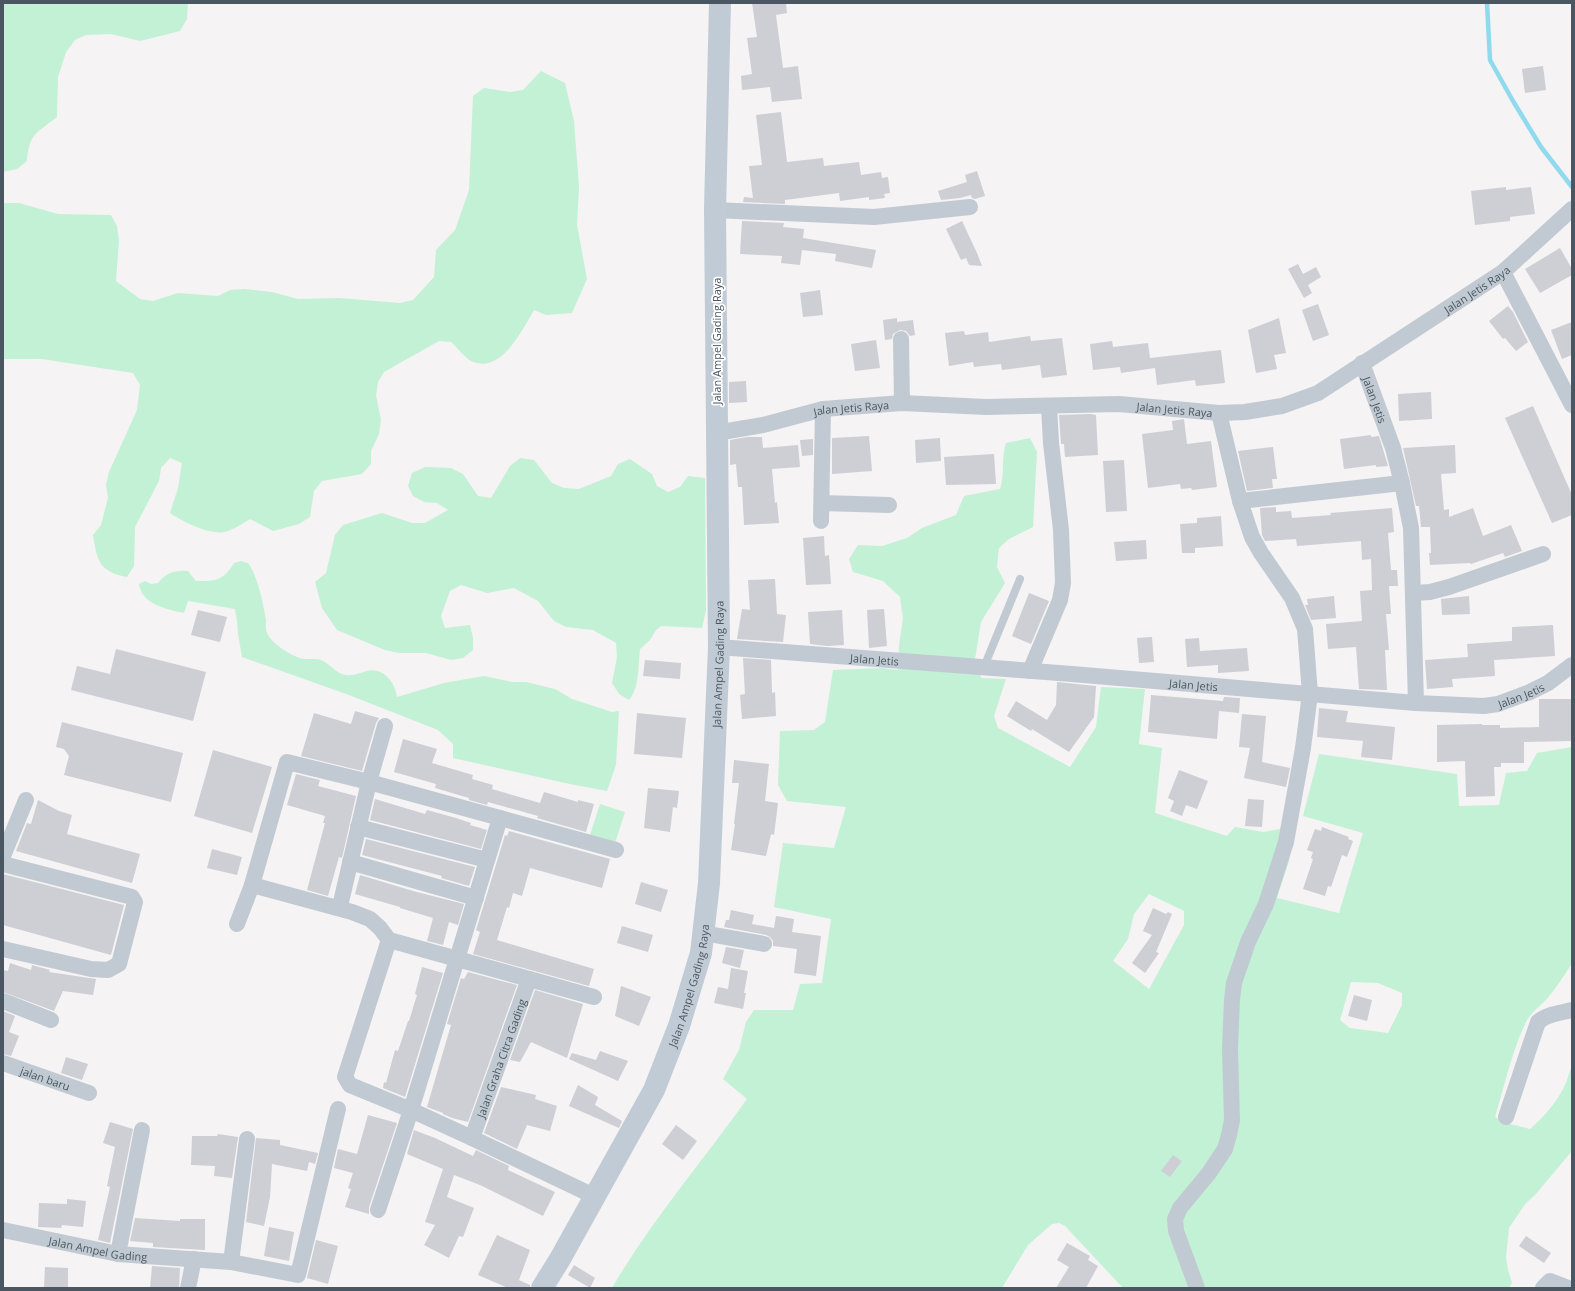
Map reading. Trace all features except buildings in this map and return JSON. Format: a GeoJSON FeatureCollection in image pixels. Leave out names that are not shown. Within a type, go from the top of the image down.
{"type":"FeatureCollection","features":[{"type":"Feature","properties":{"kind":"main road","name":"Jalan Ampel Gading Raya"},"geometry":{"type":"LineString","coordinates":[[542,1288],[560,1259],[654,1090],[679,1026],[701,953],[709,883],[719,647],[719,493],[716,434],[715,210],[720,3]]}},
{"type":"Feature","properties":{"kind":"street"},"geometry":{"type":"LineString","coordinates":[[715,210],[874,216],[970,207]]}},
{"type":"Feature","properties":{"kind":"street","name":"Jalan Jetis Raya"},"geometry":{"type":"LineString","coordinates":[[716,434],[763,425],[823,409],[902,403],[986,407],[1119,404],[1219,412],[1245,412],[1282,406],[1318,393],[1503,272],[1571,209]]}},
{"type":"Feature","properties":{"kind":"street"},"geometry":{"type":"LineString","coordinates":[[1503,272],[1572,404]]}},
{"type":"Feature","properties":{"kind":"street"},"geometry":{"type":"LineString","coordinates":[[901,339],[902,403]]}},
{"type":"Feature","properties":{"kind":"street","name":"Jalan Jetis"},"geometry":{"type":"LineString","coordinates":[[1362,363],[1393,448],[1411,528],[1416,703]]}},
{"type":"Feature","properties":{"kind":"street"},"geometry":{"type":"LineString","coordinates":[[1030,671],[1060,600],[1063,583],[1061,530],[1049,406]]}},
{"type":"Feature","properties":{"kind":"street"},"geometry":{"type":"LineString","coordinates":[[821,521],[823,409]]}},
{"type":"Feature","properties":{"kind":"street"},"geometry":{"type":"LineString","coordinates":[[1197,1288],[1177,1237],[1174,1219],[1180,1208],[1213,1167],[1225,1149],[1229,1135],[1232,1120],[1230,1049],[1234,983],[1248,942],[1266,904],[1286,842],[1303,748],[1310,694],[1305,629],[1292,598],[1261,553],[1252,537],[1240,502],[1219,412]]}},
{"type":"Feature","properties":{"kind":"street"},"geometry":{"type":"LineString","coordinates":[[1240,502],[1402,483]]}},
{"type":"Feature","properties":{"kind":"street"},"geometry":{"type":"LineString","coordinates":[[822,503],[889,505]]}},
{"type":"Feature","properties":{"kind":"street"},"geometry":{"type":"LineString","coordinates":[[1413,593],[1430,592],[1449,587],[1543,554]]}},
{"type":"Feature","properties":{"kind":"street","name":"Jalan Jetis"},"geometry":{"type":"LineString","coordinates":[[719,647],[984,667],[1416,703],[1484,706],[1498,704],[1530,692],[1548,682],[1572,665]]}},
{"type":"Feature","properties":{"kind":"street"},"geometry":{"type":"LineString","coordinates":[[341,902],[369,782],[385,726]]}},
{"type":"Feature","properties":{"kind":"street"},"geometry":{"type":"LineString","coordinates":[[236,924],[252,885],[287,762],[369,782],[616,850]]}},
{"type":"Feature","properties":{"kind":"street"},"geometry":{"type":"LineString","coordinates":[[3,856],[26,800]]}},
{"type":"Feature","properties":{"kind":"street"},"geometry":{"type":"LineString","coordinates":[[378,1210],[411,1110],[500,818]]}},
{"type":"Feature","properties":{"kind":"street"},"geometry":{"type":"LineString","coordinates":[[358,827],[487,860]]}},
{"type":"Feature","properties":{"kind":"street"},"geometry":{"type":"LineString","coordinates":[[350,862],[476,898]]}},
{"type":"Feature","properties":{"kind":"street"},"geometry":{"type":"LineString","coordinates":[[3,864],[132,897],[135,902],[119,964],[108,970],[92,969],[3,949]]}},
{"type":"Feature","properties":{"kind":"street"},"geometry":{"type":"LineString","coordinates":[[252,885],[352,912],[370,919],[380,928],[389,940],[594,997]]}},
{"type":"Feature","properties":{"kind":"street"},"geometry":{"type":"LineString","coordinates":[[703,933],[764,944]]}},
{"type":"Feature","properties":{"kind":"street"},"geometry":{"type":"LineString","coordinates":[[389,940],[345,1077],[350,1085],[411,1110],[594,1196]]}},
{"type":"Feature","properties":{"kind":"street","name":"Jalan Graha Citra Gading"},"geometry":{"type":"LineString","coordinates":[[472,1138],[529,979]]}},
{"type":"Feature","properties":{"kind":"street"},"geometry":{"type":"LineString","coordinates":[[3,1001],[51,1020]]}},
{"type":"Feature","properties":{"kind":"street"},"geometry":{"type":"LineString","coordinates":[[1506,1117],[1535,1026],[1541,1019],[1572,1010]]}},
{"type":"Feature","properties":{"kind":"street","name":"jalan baru"},"geometry":{"type":"LineString","coordinates":[[3,1062],[89,1093]]}},
{"type":"Feature","properties":{"kind":"street","name":"Jalan Ampel Gading"},"geometry":{"type":"LineString","coordinates":[[3,1230],[118,1254],[231,1262],[298,1275],[338,1109]]}},
{"type":"Feature","properties":{"kind":"street"},"geometry":{"type":"LineString","coordinates":[[118,1254],[142,1130]]}},
{"type":"Feature","properties":{"kind":"street"},"geometry":{"type":"LineString","coordinates":[[231,1262],[248,1139]]}},
{"type":"Feature","properties":{"kind":"street"},"geometry":{"type":"LineString","coordinates":[[188,1288],[194,1259]]}},
{"type":"Feature","properties":{"kind":"street"},"geometry":{"type":"LineString","coordinates":[[1543,1288],[1550,1282],[1568,1288]]}},
{"type":"Feature","properties":{"kind":"lane"},"geometry":{"type":"LineString","coordinates":[[984,667],[1020,579]]}},
{"type":"Feature","properties":{"kind":"green space"},"geometry":{"type":"Polygon","coordinates":[[[3,3],[188,3],[187,19],[180,31],[140,41],[111,34],[86,35],[75,40],[66,52],[58,77],[57,117],[35,134],[30,145],[27,161],[17,169],[3,172],[3,3]]]}},
{"type":"Feature","properties":{"kind":"green space"},"geometry":{"type":"Polygon","coordinates":[[[541,71],[565,83],[574,121],[579,187],[577,225],[587,279],[572,313],[546,315],[534,310],[517,339],[501,356],[492,362],[482,364],[471,361],[451,342],[439,341],[384,372],[378,382],[376,395],[381,420],[379,434],[371,451],[371,464],[362,474],[322,481],[314,491],[310,517],[299,524],[273,531],[250,519],[231,530],[214,532],[198,528],[182,520],[170,513],[178,488],[182,463],[170,458],[161,468],[159,481],[135,527],[134,566],[127,577],[110,572],[105,568],[98,558],[93,535],[101,525],[108,498],[106,485],[109,472],[137,410],[140,385],[133,373],[42,359],[3,359],[3,203],[19,203],[58,214],[111,215],[117,226],[119,240],[116,281],[140,299],[153,301],[178,293],[218,296],[230,290],[245,289],[272,292],[298,299],[339,298],[400,303],[413,300],[434,277],[436,250],[455,230],[469,190],[473,96],[484,88],[510,92],[523,90],[541,71]]]}},
{"type":"Feature","properties":{"kind":"green space"},"geometry":{"type":"Polygon","coordinates":[[[1030,438],[1037,452],[1033,527],[1009,539],[999,548],[997,567],[1005,583],[981,622],[975,659],[981,678],[1006,679],[994,716],[998,728],[1070,767],[1096,727],[1101,687],[1145,689],[1139,744],[1162,748],[1155,813],[1227,836],[1235,827],[1263,832],[1280,829],[1292,841],[1289,861],[1277,898],[1339,913],[1363,833],[1303,816],[1319,754],[1457,774],[1459,806],[1499,805],[1506,773],[1527,771],[1537,753],[1572,747],[1572,962],[1564,976],[1546,1000],[1531,1014],[1527,1020],[1513,1055],[1495,1117],[1506,1123],[1530,1129],[1544,1116],[1557,1100],[1572,1065],[1572,1151],[1535,1195],[1525,1204],[1509,1228],[1506,1257],[1512,1283],[1509,1288],[1123,1288],[1065,1226],[1059,1223],[1052,1224],[1028,1245],[1002,1288],[612,1288],[627,1263],[660,1215],[747,1099],[723,1079],[739,1050],[746,1022],[754,1010],[793,1010],[800,984],[822,983],[831,919],[774,907],[783,843],[834,848],[846,807],[787,801],[778,785],[780,731],[814,730],[825,722],[833,670],[882,668],[898,670],[899,645],[903,618],[900,597],[883,581],[853,572],[849,559],[858,545],[882,546],[907,538],[922,528],[956,515],[964,496],[1000,489],[1006,443],[1030,438]],[[1149,894],[1134,914],[1128,939],[1113,961],[1149,989],[1184,925],[1184,911],[1149,894]],[[1351,982],[1340,1020],[1350,1028],[1388,1033],[1402,1005],[1402,993],[1378,983],[1351,982]]]}},
{"type":"Feature","properties":{"kind":"green space"},"geometry":{"type":"Polygon","coordinates":[[[520,458],[534,460],[552,483],[564,488],[579,489],[611,476],[618,464],[630,459],[652,474],[657,486],[668,492],[680,487],[688,476],[705,478],[706,610],[702,628],[661,626],[656,630],[650,640],[640,649],[637,682],[633,695],[629,700],[619,694],[612,683],[617,657],[616,643],[593,630],[566,627],[554,621],[538,601],[514,588],[487,593],[461,585],[450,591],[441,616],[445,628],[470,625],[473,638],[473,650],[463,658],[451,660],[426,653],[399,653],[385,650],[337,630],[322,608],[315,582],[326,573],[335,535],[343,525],[382,513],[412,523],[425,523],[448,510],[437,503],[424,502],[413,496],[408,486],[412,473],[425,467],[451,468],[463,474],[478,496],[491,498],[510,466],[520,458]]]}},
{"type":"Feature","properties":{"kind":"green space"},"geometry":{"type":"Polygon","coordinates":[[[241,561],[248,563],[255,575],[260,590],[266,620],[266,631],[277,645],[300,658],[317,659],[323,661],[337,671],[346,675],[373,670],[378,671],[391,681],[397,697],[444,683],[484,676],[512,682],[526,682],[555,689],[572,699],[612,712],[619,711],[616,765],[607,791],[453,758],[453,744],[438,730],[349,695],[242,657],[235,609],[188,601],[184,613],[170,610],[156,605],[145,597],[139,584],[145,581],[151,584],[158,583],[171,573],[179,571],[188,571],[196,581],[214,580],[222,577],[234,563],[241,561]]]}},
{"type":"Feature","properties":{"kind":"green space"},"geometry":{"type":"Polygon","coordinates":[[[600,804],[625,812],[615,843],[590,835],[600,804]]]}},
{"type":"Feature","properties":{"kind":"waterway"},"geometry":{"type":"LineString","coordinates":[[1487,3],[1490,60],[1541,147],[1572,187]]}}]}
